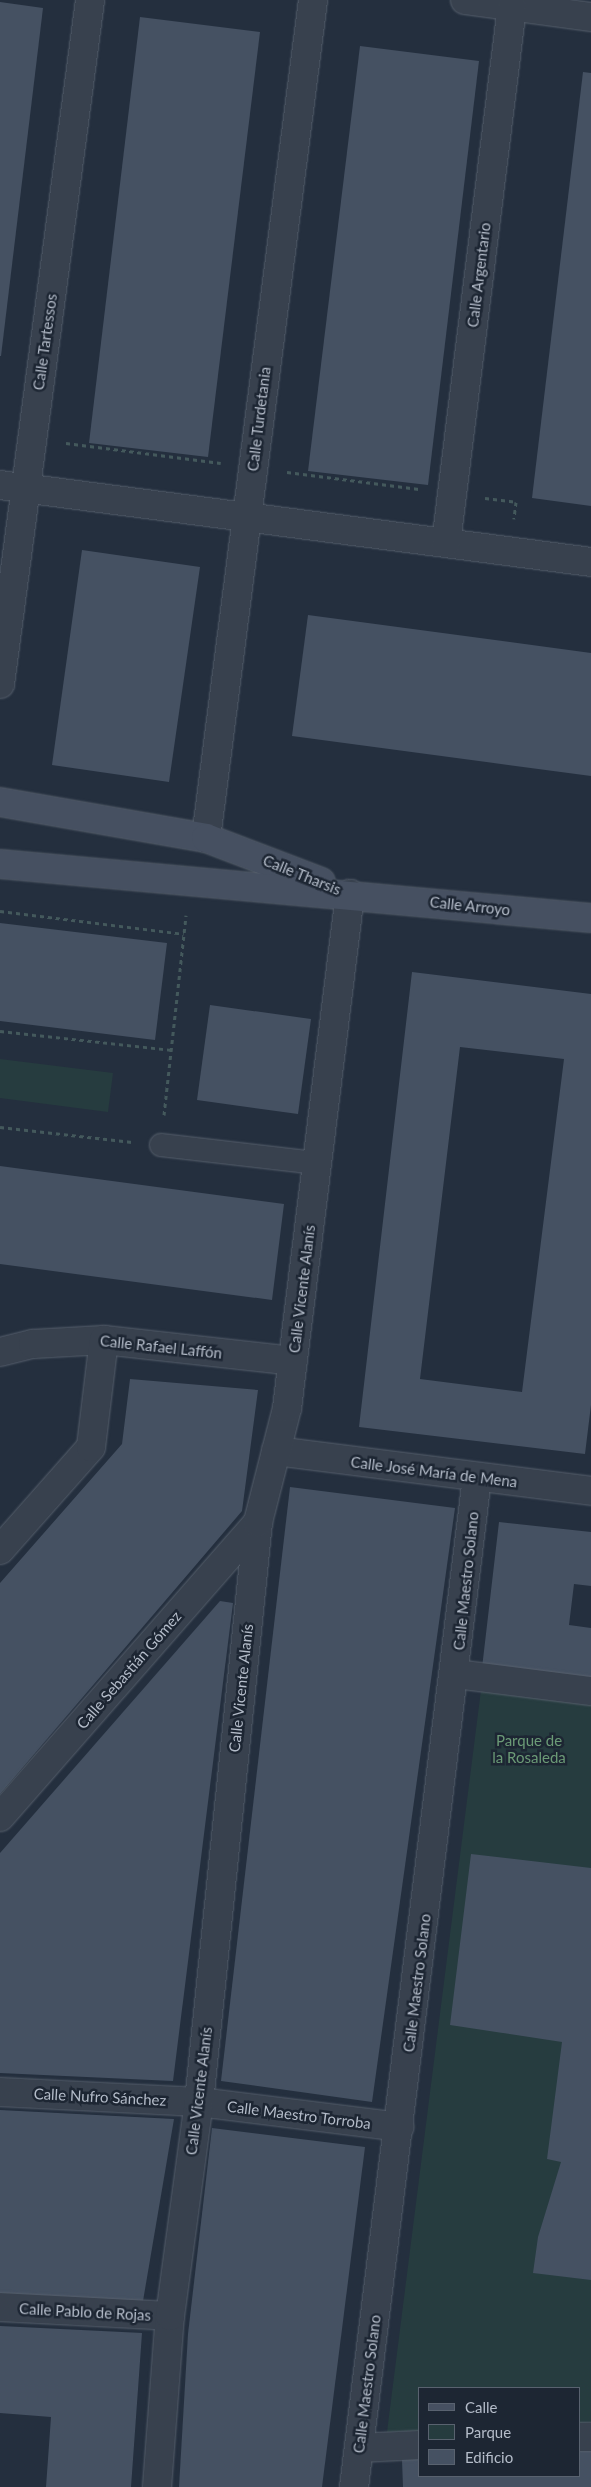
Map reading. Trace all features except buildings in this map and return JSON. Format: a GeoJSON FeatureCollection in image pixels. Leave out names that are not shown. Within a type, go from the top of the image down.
{"type":"FeatureCollection","features":[{"type":"Feature","properties":{"kind":"main road","name":"Calle Tharsis"},"geometry":{"type":"LineString","coordinates":[[0,802],[206,838],[350,894]]}},
{"type":"Feature","properties":{"kind":"main road","name":"Calle Tharsis"},"geometry":{"type":"LineString","coordinates":[[0,864],[350,894]]}},
{"type":"Feature","properties":{"kind":"main road","name":"Calle Arroyo"},"geometry":{"type":"LineString","coordinates":[[350,894],[591,918]]}},
{"type":"Feature","properties":{"kind":"street","name":"Calle Tartessos"},"geometry":{"type":"LineString","coordinates":[[0,684],[13,487],[90,0]]}},
{"type":"Feature","properties":{"kind":"street","name":"Calle Turdetania"},"geometry":{"type":"LineString","coordinates":[[206,838],[312,0]]}},
{"type":"Feature","properties":{"kind":"street"},"geometry":{"type":"LineString","coordinates":[[465,0],[591,17]]}},
{"type":"Feature","properties":{"kind":"street","name":"Calle Argentario"},"geometry":{"type":"LineString","coordinates":[[446,543],[512,7]]}},
{"type":"Feature","properties":{"kind":"street"},"geometry":{"type":"LineString","coordinates":[[13,487],[591,562]]}},
{"type":"Feature","properties":{"kind":"street","name":"Calle Vicente Alanís"},"geometry":{"type":"LineString","coordinates":[[157,2487],[170,2316],[199,2102],[258,1522],[288,1408],[350,894]]}},
{"type":"Feature","properties":{"kind":"street"},"geometry":{"type":"LineString","coordinates":[[0,1550],[91,1447],[104,1340]]}},
{"type":"Feature","properties":{"kind":"street","name":"Calle Rafael Laffón"},"geometry":{"type":"LineString","coordinates":[[0,1352],[34,1344],[104,1340],[293,1361]]}},
{"type":"Feature","properties":{"kind":"street","name":"Calle José María de Mena"},"geometry":{"type":"LineString","coordinates":[[276,1451],[591,1491]]}},
{"type":"Feature","properties":{"kind":"street","name":"Calle Maestro Solano"},"geometry":{"type":"LineString","coordinates":[[354,2487],[456,1674],[477,1478]]}},
{"type":"Feature","properties":{"kind":"street","name":"Calle Sebastián Gómez"},"geometry":{"type":"LineString","coordinates":[[0,1817],[258,1522]]}},
{"type":"Feature","properties":{"kind":"street"},"geometry":{"type":"LineString","coordinates":[[456,1674],[591,1690]]}},
{"type":"Feature","properties":{"kind":"street","name":"Calle Nufro Sánchez"},"geometry":{"type":"LineString","coordinates":[[0,2092],[199,2102]]}},
{"type":"Feature","properties":{"kind":"street","name":"Calle Maestro Torroba"},"geometry":{"type":"LineString","coordinates":[[199,2102],[399,2127]]}},
{"type":"Feature","properties":{"kind":"street","name":"Calle Pablo de Rojas"},"geometry":{"type":"LineString","coordinates":[[0,2307],[170,2316]]}},
{"type":"Feature","properties":{"kind":"street"},"geometry":{"type":"LineString","coordinates":[[359,2448],[418,2445]]}},
{"type":"Feature","properties":{"kind":"lane"},"geometry":{"type":"LineString","coordinates":[[161,1145],[317,1163]]}},
{"type":"Feature","properties":{"kind":"path"},"geometry":{"type":"LineString","coordinates":[[0,1127],[161,1145],[190,880]]}},
{"type":"Feature","properties":{"kind":"path"},"geometry":{"type":"LineString","coordinates":[[0,911],[184,934]]}},
{"type":"Feature","properties":{"kind":"path"},"geometry":{"type":"LineString","coordinates":[[0,1031],[171,1050]]}},
{"type":"Feature","properties":{"kind":"green space"},"geometry":{"type":"Polygon","coordinates":[[[0,1059],[113,1073],[108,1112],[0,1098],[0,1059]]]}},
{"type":"Feature","properties":{"kind":"green space","name":"Parque de la Rosaleda"},"geometry":{"type":"Polygon","coordinates":[[[481,1690],[591,1703],[591,2422],[581,2423],[581,2387],[418,2387],[418,2431],[387,2432],[481,1690]]]}}]}
